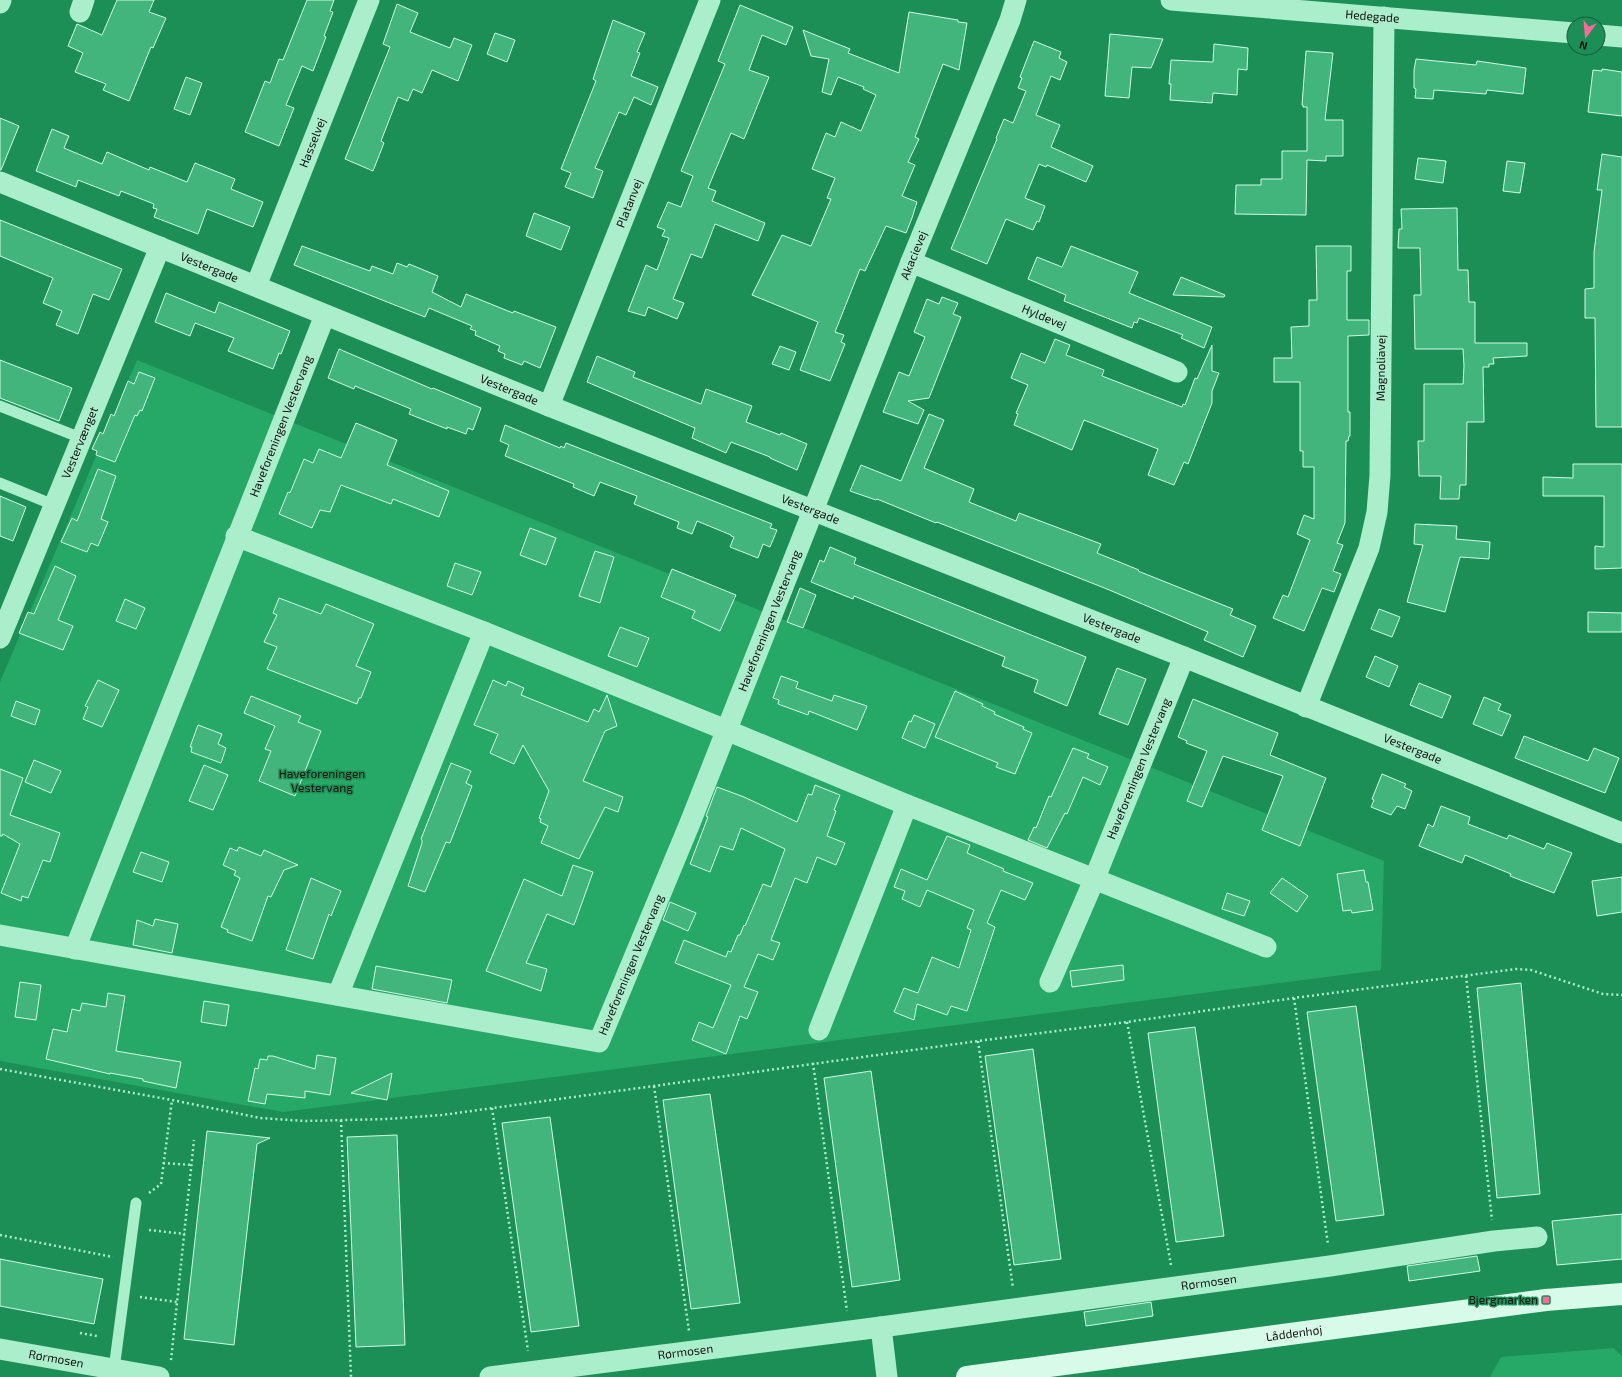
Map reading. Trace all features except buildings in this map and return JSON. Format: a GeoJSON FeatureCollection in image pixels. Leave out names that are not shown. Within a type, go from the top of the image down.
{"type":"FeatureCollection","features":[{"type":"Feature","properties":{"kind":"street","name":"Hasselvej"},"geometry":{"type":"LineString","coordinates":[[256,286],[369,0]]}},
{"type":"Feature","properties":{"kind":"street","name":"Platanvej"},"geometry":{"type":"LineString","coordinates":[[548,406],[710,0]]}},
{"type":"Feature","properties":{"kind":"street","name":"Akacievej"},"geometry":{"type":"LineString","coordinates":[[814,511],[911,262],[1010,20],[1016,0]]}},
{"type":"Feature","properties":{"kind":"street","name":"Hedegade"},"geometry":{"type":"LineString","coordinates":[[1171,0],[1273,4],[1384,17],[1566,32]]}},
{"type":"Feature","properties":{"kind":"street","name":"Magnoliavej"},"geometry":{"type":"LineString","coordinates":[[1306,707],[1369,548],[1377,512],[1380,475],[1384,17]]}},
{"type":"Feature","properties":{"kind":"street"},"geometry":{"type":"LineString","coordinates":[[1606,36],[1622,37]]}},
{"type":"Feature","properties":{"kind":"street","name":"Vestergade"},"geometry":{"type":"LineString","coordinates":[[0,182],[548,406],[1184,657],[1622,833]]}},
{"type":"Feature","properties":{"kind":"street","name":"Vestervænget"},"geometry":{"type":"LineString","coordinates":[[0,638],[160,247]]}},
{"type":"Feature","properties":{"kind":"street","name":"Hyldevej"},"geometry":{"type":"LineString","coordinates":[[911,262],[1177,372]]}},
{"type":"Feature","properties":{"kind":"street","name":"Haveforeningen Vestervang"},"geometry":{"type":"LineString","coordinates":[[75,949],[236,536],[325,315]]}},
{"type":"Feature","properties":{"kind":"street","name":"Haveforeningen Vestervang"},"geometry":{"type":"LineString","coordinates":[[0,935],[599,1042],[690,823],[814,511]]}},
{"type":"Feature","properties":{"kind":"street"},"geometry":{"type":"LineString","coordinates":[[236,536],[484,632],[907,805],[1266,947]]}},
{"type":"Feature","properties":{"kind":"street"},"geometry":{"type":"LineString","coordinates":[[338,995],[484,632]]}},
{"type":"Feature","properties":{"kind":"street","name":"Haveforeningen Vestervang"},"geometry":{"type":"LineString","coordinates":[[1050,982],[1094,880],[1184,657]]}},
{"type":"Feature","properties":{"kind":"street"},"geometry":{"type":"LineString","coordinates":[[818,1030],[907,805]]}},
{"type":"Feature","properties":{"kind":"street","name":"Rørmosen"},"geometry":{"type":"LineString","coordinates":[[490,1377],[1016,1309],[1330,1266],[1494,1241],[1536,1237]]}},
{"type":"Feature","properties":{"kind":"street","name":"Låddenhøj"},"geometry":{"type":"LineString","coordinates":[[967,1377],[1546,1300],[1622,1294]]}},
{"type":"Feature","properties":{"kind":"street"},"geometry":{"type":"LineString","coordinates":[[881,1327],[887,1377]]}},
{"type":"Feature","properties":{"kind":"street","name":"Rørmosen"},"geometry":{"type":"LineString","coordinates":[[0,1349],[114,1370],[165,1370]]}},
{"type":"Feature","properties":{"kind":"lane"},"geometry":{"type":"LineString","coordinates":[[0,406],[81,438]]}},
{"type":"Feature","properties":{"kind":"lane"},"geometry":{"type":"LineString","coordinates":[[0,484],[54,505]]}},
{"type":"Feature","properties":{"kind":"lane"},"geometry":{"type":"LineString","coordinates":[[114,1370],[136,1203]]}},
{"type":"Feature","properties":{"kind":"path"},"geometry":{"type":"LineString","coordinates":[[0,1069],[172,1100],[260,1118],[305,1121],[387,1119],[442,1115],[1516,969],[1531,970],[1603,994],[1622,995]]}},
{"type":"Feature","properties":{"kind":"path"},"geometry":{"type":"LineString","coordinates":[[1466,976],[1494,1241]]}},
{"type":"Feature","properties":{"kind":"path"},"geometry":{"type":"LineString","coordinates":[[1294,998],[1330,1266]]}},
{"type":"Feature","properties":{"kind":"path"},"geometry":{"type":"LineString","coordinates":[[1127,1022],[1175,1287]]}},
{"type":"Feature","properties":{"kind":"path"},"geometry":{"type":"LineString","coordinates":[[978,1041],[1016,1309]]}},
{"type":"Feature","properties":{"kind":"path"},"geometry":{"type":"LineString","coordinates":[[813,1064],[850,1331]]}},
{"type":"Feature","properties":{"kind":"path"},"geometry":{"type":"LineString","coordinates":[[654,1086],[692,1352]]}},
{"type":"Feature","properties":{"kind":"path"},"geometry":{"type":"LineString","coordinates":[[136,1203],[161,1184],[172,1100]]}},
{"type":"Feature","properties":{"kind":"path"},"geometry":{"type":"LineString","coordinates":[[492,1108],[532,1372]]}},
{"type":"Feature","properties":{"kind":"path"},"geometry":{"type":"LineString","coordinates":[[342,1120],[351,1377]]}},
{"type":"Feature","properties":{"kind":"path"},"geometry":{"type":"LineString","coordinates":[[165,1370],[177,1302],[194,1140]]}},
{"type":"Feature","properties":{"kind":"path"},"geometry":{"type":"LineString","coordinates":[[163,1163],[192,1165]]}},
{"type":"Feature","properties":{"kind":"path"},"geometry":{"type":"LineString","coordinates":[[132,1228],[185,1234]]}},
{"type":"Feature","properties":{"kind":"path"},"geometry":{"type":"LineString","coordinates":[[0,1235],[128,1259]]}},
{"type":"Feature","properties":{"kind":"path"},"geometry":{"type":"LineString","coordinates":[[123,1295],[177,1302]]}},
{"type":"Feature","properties":{"kind":"path"},"geometry":{"type":"LineString","coordinates":[[80,1333],[97,1336]]}},
{"type":"Feature","properties":{"kind":"green space","name":"Haveforeningen Vestervang"},"geometry":{"type":"Polygon","coordinates":[[[137,360],[1384,861],[1381,970],[283,1112],[0,1061],[0,682],[137,360]]]}},
{"type":"Feature","properties":{"kind":"green space"},"geometry":{"type":"Polygon","coordinates":[[[1613,1348],[1622,1356],[1622,1377],[1490,1377],[1501,1357],[1613,1348]]]}},
{"type":"Feature","properties":{"kind":"place","name":"Bjergmarken"},"geometry":{"type":"Point","coordinates":[1546,1300]}}]}
